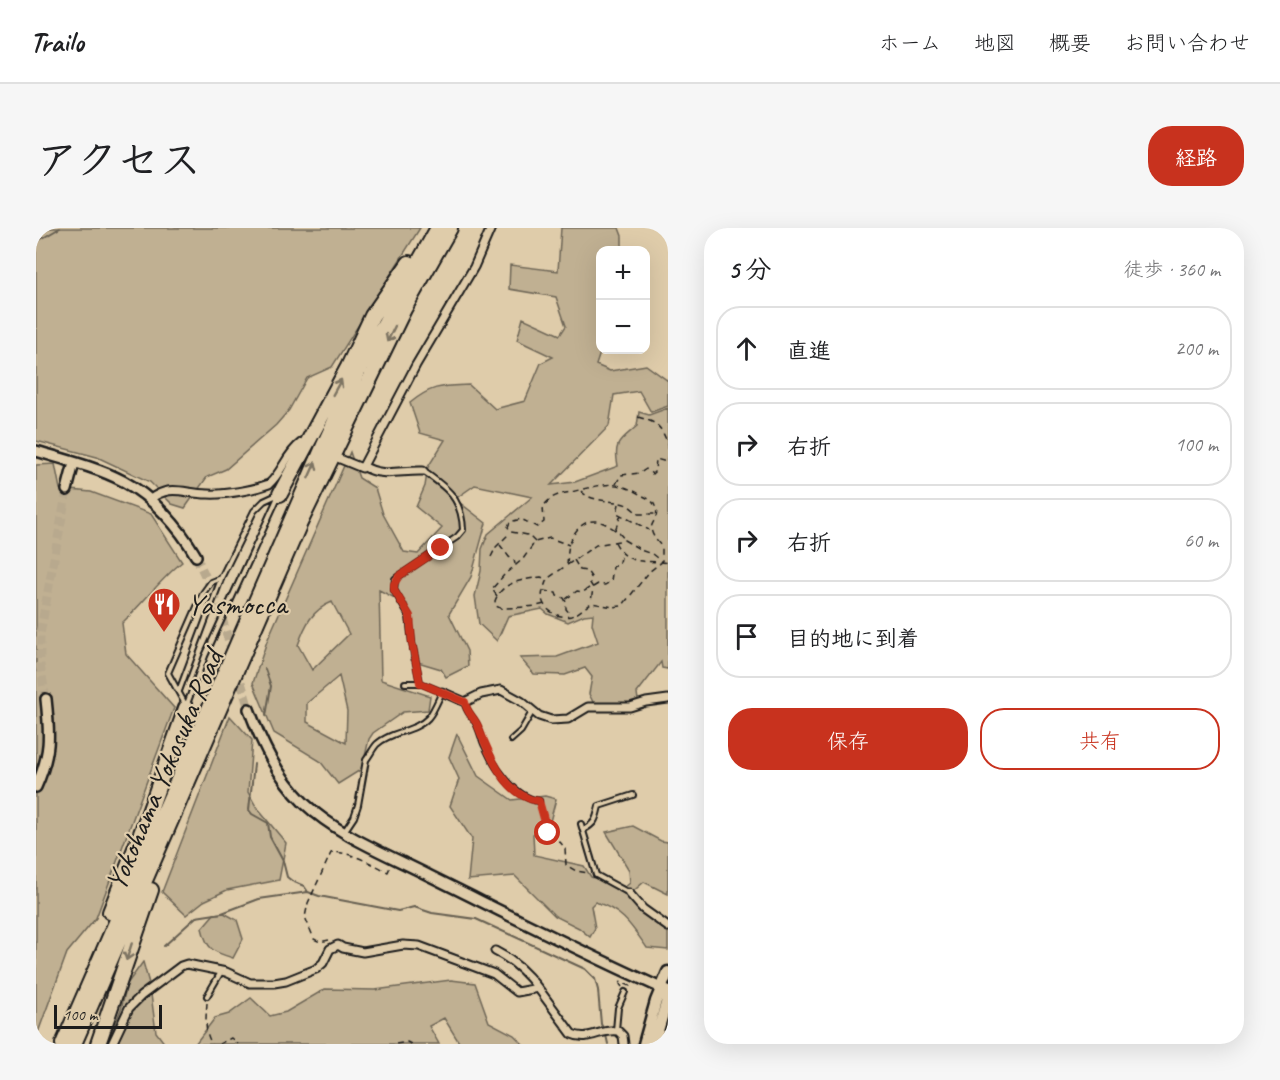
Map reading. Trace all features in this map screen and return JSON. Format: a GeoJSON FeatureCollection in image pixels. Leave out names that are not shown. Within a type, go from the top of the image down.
{"type":"FeatureCollection","features":[{"type":"Feature","properties":{"kind":"highway"},"geometry":{"type":"LineString","coordinates":[[280,494],[348,367],[372,316],[436,228]]}},
{"type":"Feature","properties":{"kind":"highway","name":"Yokohama Yokosuka Road"},"geometry":{"type":"LineString","coordinates":[[62,1044],[324,444],[359,369],[436,228]]}},
{"type":"Feature","properties":{"kind":"highway","name":"Yokohama Yokosuka Road"},"geometry":{"type":"LineString","coordinates":[[74,1044],[199,759],[255,624],[326,469],[404,309],[450,228]]}},
{"type":"Feature","properties":{"kind":"highway"},"geometry":{"type":"LineString","coordinates":[[62,1044],[82,984],[147,818],[186,708]]}},
{"type":"Feature","properties":{"kind":"highway"},"geometry":{"type":"LineString","coordinates":[[98,1044],[139,921],[199,759]]}},
{"type":"Feature","properties":{"kind":"main road"},"geometry":{"type":"LineString","coordinates":[[644,1044],[668,972]]}},
{"type":"Feature","properties":{"kind":"main road"},"geometry":{"type":"LineString","coordinates":[[654,1044],[668,997]]}},
{"type":"Feature","properties":{"kind":"street"},"geometry":{"type":"LineString","coordinates":[[363,466],[416,365],[474,267],[491,228]]}},
{"type":"Feature","properties":{"kind":"street"},"geometry":{"type":"LineString","coordinates":[[149,500],[159,491],[170,490],[209,495],[269,484],[275,479],[290,454],[301,443]]}},
{"type":"Feature","properties":{"kind":"street"},"geometry":{"type":"LineString","coordinates":[[36,451],[122,480],[149,500],[173,524],[196,556]]}},
{"type":"Feature","properties":{"kind":"street"},"geometry":{"type":"LineString","coordinates":[[339,459],[381,474],[409,470],[423,471]]}},
{"type":"Feature","properties":{"kind":"street"},"geometry":{"type":"LineString","coordinates":[[67,490],[74,463]]}},
{"type":"Feature","properties":{"kind":"street"},"geometry":{"type":"LineString","coordinates":[[442,692],[465,702],[481,694],[501,690],[521,700],[539,716],[551,720],[568,719],[588,707],[630,707],[668,699]]}},
{"type":"Feature","properties":{"kind":"street"},"geometry":{"type":"LineString","coordinates":[[36,788],[49,746],[50,730],[46,699]]}},
{"type":"Feature","properties":{"kind":"street"},"geometry":{"type":"LineString","coordinates":[[249,710],[268,756],[291,789],[306,804],[344,833],[664,989]]}},
{"type":"Feature","properties":{"kind":"street"},"geometry":{"type":"LineString","coordinates":[[629,892],[643,909],[668,927]]}},
{"type":"Feature","properties":{"kind":"street"},"geometry":{"type":"LineString","coordinates":[[112,1044],[129,1008],[175,969],[187,964],[221,971],[250,983],[286,981],[316,969],[335,945],[363,952],[403,945],[419,946],[494,974],[517,992],[538,988]]}},
{"type":"Feature","properties":{"kind":"street"},"geometry":{"type":"LineString","coordinates":[[495,951],[506,956],[527,973],[572,1034],[579,1037],[590,1037],[616,1030],[623,1036],[624,1044]]}},
{"type":"Feature","properties":{"kind":"lane"},"geometry":{"type":"LineString","coordinates":[[420,683],[412,643],[410,616],[394,590],[394,584],[399,576],[457,537],[463,530],[454,496],[423,471]]}},
{"type":"Feature","properties":{"kind":"lane"},"geometry":{"type":"LineString","coordinates":[[178,691],[221,578],[254,511],[264,501],[280,494]]}},
{"type":"Feature","properties":{"kind":"lane"},"geometry":{"type":"LineString","coordinates":[[186,708],[205,656],[280,494]]}},
{"type":"Feature","properties":{"kind":"lane"},"geometry":{"type":"LineString","coordinates":[[186,708],[168,673],[203,593],[211,582],[221,578]]}},
{"type":"Feature","properties":{"kind":"lane"},"geometry":{"type":"LineString","coordinates":[[344,833],[354,816],[366,760],[377,744],[429,717],[442,692],[420,683],[405,683]]}},
{"type":"Feature","properties":{"kind":"lane"},"geometry":{"type":"LineString","coordinates":[[465,702],[465,708],[477,725],[485,748],[507,782],[529,800],[539,801]]}},
{"type":"Feature","properties":{"kind":"lane"},"geometry":{"type":"LineString","coordinates":[[512,740],[521,731],[532,711]]}},
{"type":"Feature","properties":{"kind":"lane"},"geometry":{"type":"LineString","coordinates":[[583,830],[593,825],[598,818],[599,806],[633,795]]}},
{"type":"Feature","properties":{"kind":"lane"},"geometry":{"type":"LineString","coordinates":[[581,824],[596,875],[629,892]]}},
{"type":"Feature","properties":{"kind":"lane"},"geometry":{"type":"LineString","coordinates":[[207,996],[221,971]]}},
{"type":"Feature","properties":{"kind":"lane"},"geometry":{"type":"LineString","coordinates":[[616,1030],[618,1008],[625,992]]}},
{"type":"Feature","properties":{"kind":"path"},"geometry":{"type":"LineString","coordinates":[[638,417],[657,423],[664,431],[668,444]]}},
{"type":"Feature","properties":{"kind":"path"},"geometry":{"type":"LineString","coordinates":[[664,431],[668,429]]}},
{"type":"Feature","properties":{"kind":"path"},"geometry":{"type":"LineString","coordinates":[[616,484],[621,475],[640,473],[646,469],[652,474],[655,471],[656,459],[668,462],[668,454]]}},
{"type":"Feature","properties":{"kind":"path"},"geometry":{"type":"LineString","coordinates":[[511,532],[508,527],[510,522],[516,519],[537,527],[542,525],[544,522],[543,507],[555,495],[599,484],[616,484],[651,501],[655,506],[656,514],[650,530],[651,535],[662,547],[662,562]]}},
{"type":"Feature","properties":{"kind":"path"},"geometry":{"type":"LineString","coordinates":[[580,490],[584,495],[609,503],[628,505],[639,514],[656,514]]}},
{"type":"Feature","properties":{"kind":"path"},"geometry":{"type":"LineString","coordinates":[[619,503],[617,513],[650,530]]}},
{"type":"Feature","properties":{"kind":"path"},"geometry":{"type":"LineString","coordinates":[[615,530],[621,514]]}},
{"type":"Feature","properties":{"kind":"path"},"geometry":{"type":"LineString","coordinates":[[567,564],[569,545],[576,531],[587,521],[603,522],[621,534],[624,540],[652,554],[662,562]]}},
{"type":"Feature","properties":{"kind":"path"},"geometry":{"type":"LineString","coordinates":[[511,532],[528,535],[536,542]]}},
{"type":"Feature","properties":{"kind":"path"},"geometry":{"type":"LineString","coordinates":[[491,557],[511,532]]}},
{"type":"Feature","properties":{"kind":"path"},"geometry":{"type":"LineString","coordinates":[[544,604],[537,607],[500,608],[496,606],[497,596],[492,589],[524,559],[536,542],[550,538],[569,545]]}},
{"type":"Feature","properties":{"kind":"path"},"geometry":{"type":"LineString","coordinates":[[624,540],[596,545],[546,579],[543,591],[544,604],[549,611],[560,616],[572,615],[591,603],[622,606],[650,571],[662,562]]}},
{"type":"Feature","properties":{"kind":"path"},"geometry":{"type":"LineString","coordinates":[[615,542],[628,558],[650,563],[668,563]]}},
{"type":"Feature","properties":{"kind":"path"},"geometry":{"type":"LineString","coordinates":[[500,545],[514,560],[516,566]]}},
{"type":"Feature","properties":{"kind":"path"},"geometry":{"type":"LineString","coordinates":[[565,600],[577,591],[583,592],[592,586],[605,585],[611,581],[613,567],[620,562],[622,552]]}},
{"type":"Feature","properties":{"kind":"path"},"geometry":{"type":"LineString","coordinates":[[574,560],[580,570],[587,571],[591,577],[591,603]]}},
{"type":"Feature","properties":{"kind":"path"},"geometry":{"type":"LineString","coordinates":[[497,596],[510,584],[541,577],[546,579]]}},
{"type":"Feature","properties":{"kind":"path"},"geometry":{"type":"LineString","coordinates":[[543,591],[556,593],[565,600]]}},
{"type":"Feature","properties":{"kind":"path"},"geometry":{"type":"LineString","coordinates":[[565,600],[566,609],[572,615]]}},
{"type":"Feature","properties":{"kind":"path"},"geometry":{"type":"LineString","coordinates":[[539,801],[548,833],[564,846],[566,865],[576,871],[596,875]]}},
{"type":"Feature","properties":{"kind":"path"},"geometry":{"type":"LineString","coordinates":[[335,945],[328,940],[320,942],[314,939],[305,917],[308,903],[328,858],[332,853],[338,852],[371,863],[388,872],[395,858]]}},
{"type":"Feature","properties":{"kind":"path"},"geometry":{"type":"LineString","coordinates":[[625,992],[621,982],[630,987],[636,976]]}},
{"type":"Feature","properties":{"kind":"path"},"geometry":{"type":"LineString","coordinates":[[207,996],[206,1024],[212,1044]]}},
{"type":"Feature","properties":{"kind":"path"},"geometry":{"type":"LineString","coordinates":[[219,1044],[231,1038],[238,1044]]}},
{"type":"Feature","properties":{"kind":"path"},"geometry":{"type":"LineString","coordinates":[[396,1044],[407,1042],[411,1044]]}},
{"type":"Feature","properties":{"kind":"shaded area"},"geometry":{"type":"Polygon","coordinates":[[[36,228],[420,228],[332,367],[307,378],[289,410],[276,425],[226,469],[207,477],[185,508],[172,504],[150,482],[97,457],[36,441],[36,228]]]}},
{"type":"Feature","properties":{"kind":"shaded area"},"geometry":{"type":"Polygon","coordinates":[[[561,228],[619,228],[622,246],[596,246],[596,354],[600,354],[596,365],[610,371],[646,365],[668,381],[668,406],[651,412],[639,391],[614,395],[609,426],[551,485],[575,482],[618,466],[617,447],[622,439],[637,426],[639,412],[649,415],[668,408],[668,669],[662,668],[661,662],[637,693],[639,707],[594,704],[589,694],[592,677],[585,668],[565,675],[534,674],[520,658],[557,657],[598,642],[592,624],[593,614],[568,622],[542,609],[508,616],[497,641],[479,624],[475,596],[481,571],[482,549],[488,534],[532,497],[475,485],[455,499],[486,523],[471,577],[449,614],[467,651],[468,666],[446,677],[441,669],[411,660],[407,604],[379,590],[381,680],[430,696],[428,710],[403,712],[373,733],[369,739],[362,769],[338,784],[320,761],[274,733],[253,683],[267,641],[350,452],[359,478],[375,488],[383,514],[404,552],[418,554],[442,528],[416,507],[425,486],[428,467],[445,440],[420,433],[410,403],[431,390],[469,385],[495,409],[525,401],[541,363],[553,357],[517,340],[523,318],[560,335],[566,326],[556,297],[509,289],[510,265],[558,271],[561,228]],[[332,602],[319,609],[310,619],[298,645],[312,670],[349,634],[332,602]],[[339,676],[307,703],[307,722],[346,743],[347,711],[339,676]]]}},
{"type":"Feature","properties":{"kind":"shaded area"},"geometry":{"type":"Polygon","coordinates":[[[55,464],[60,489],[91,492],[151,514],[182,562],[122,623],[126,654],[174,708],[96,918],[67,953],[36,1038],[36,465],[55,464]]]}},
{"type":"Feature","properties":{"kind":"shaded area"},"geometry":{"type":"Polygon","coordinates":[[[230,716],[252,740],[248,792],[257,808],[286,843],[279,880],[227,890],[204,901],[186,915],[162,892],[230,716]]]}},
{"type":"Feature","properties":{"kind":"shaded area"},"geometry":{"type":"Polygon","coordinates":[[[457,734],[478,776],[512,800],[545,796],[556,799],[548,829],[533,834],[534,855],[584,866],[591,877],[625,887],[630,883],[629,870],[606,832],[633,826],[661,841],[668,842],[668,894],[644,882],[629,895],[668,929],[668,950],[647,948],[631,925],[604,905],[595,902],[591,906],[595,928],[590,937],[579,928],[555,916],[515,876],[468,880],[472,839],[450,806],[459,779],[449,757],[457,734]]]}},
{"type":"Feature","properties":{"kind":"shaded area"},"geometry":{"type":"Polygon","coordinates":[[[224,913],[237,920],[243,939],[233,958],[212,949],[206,941],[202,928],[214,914],[224,913]]]}},
{"type":"Feature","properties":{"kind":"shaded area"},"geometry":{"type":"Polygon","coordinates":[[[143,962],[150,987],[156,1032],[165,1044],[107,1044],[121,1009],[127,984],[143,962]]]}},
{"type":"Feature","properties":{"kind":"shaded area"},"geometry":{"type":"Polygon","coordinates":[[[451,980],[475,983],[489,1022],[514,1035],[523,1044],[460,1044],[444,1018],[429,1026],[439,1044],[195,1044],[215,1018],[229,1014],[251,998],[270,1016],[286,1012],[325,989],[375,990],[451,980]]]}},
{"type":"Feature","properties":{"kind":"waterway"},"geometry":{"type":"LineString","coordinates":[[36,242],[60,228]]}},
{"type":"Feature","properties":{"kind":"waterway"},"geometry":{"type":"LineString","coordinates":[[265,669],[271,686],[266,716]]}},
{"type":"Feature","properties":{"kind":"waterway"},"geometry":{"type":"LineString","coordinates":[[254,764],[249,810],[268,823],[270,837],[283,861],[287,877],[292,881],[304,886],[308,892],[319,896],[398,911],[414,907],[432,913],[476,919],[585,969],[595,979],[601,1024],[608,1044]]}},
{"type":"Feature","properties":{"kind":"waterway"},"geometry":{"type":"LineString","coordinates":[[164,946],[196,917],[222,913],[259,899],[308,892]]}},
{"type":"Feature","properties":{"kind":"tunnel"},"geometry":{"type":"LineString","coordinates":[[46,699],[40,665],[40,634],[67,490]]}},
{"type":"Feature","properties":{"kind":"tunnel"},"geometry":{"type":"LineString","coordinates":[[196,556],[217,602],[233,655]]}},
{"type":"Feature","properties":{"kind":"tunnel"},"geometry":{"type":"LineString","coordinates":[[237,669],[249,709]]}},
{"type":"Feature","properties":{"kind":"place","name":"Yasmocca"},"geometry":{"type":"Point","coordinates":[164,633]}},
{"type":"Feature","properties":{"kind":"route"},"geometry":{"type":"LineString","coordinates":[[441,548],[395,579],[394,584],[397,596],[410,616],[412,643],[420,683],[465,702],[465,708],[474,718],[485,748],[507,782],[529,800],[539,801],[548,833]]}}]}
